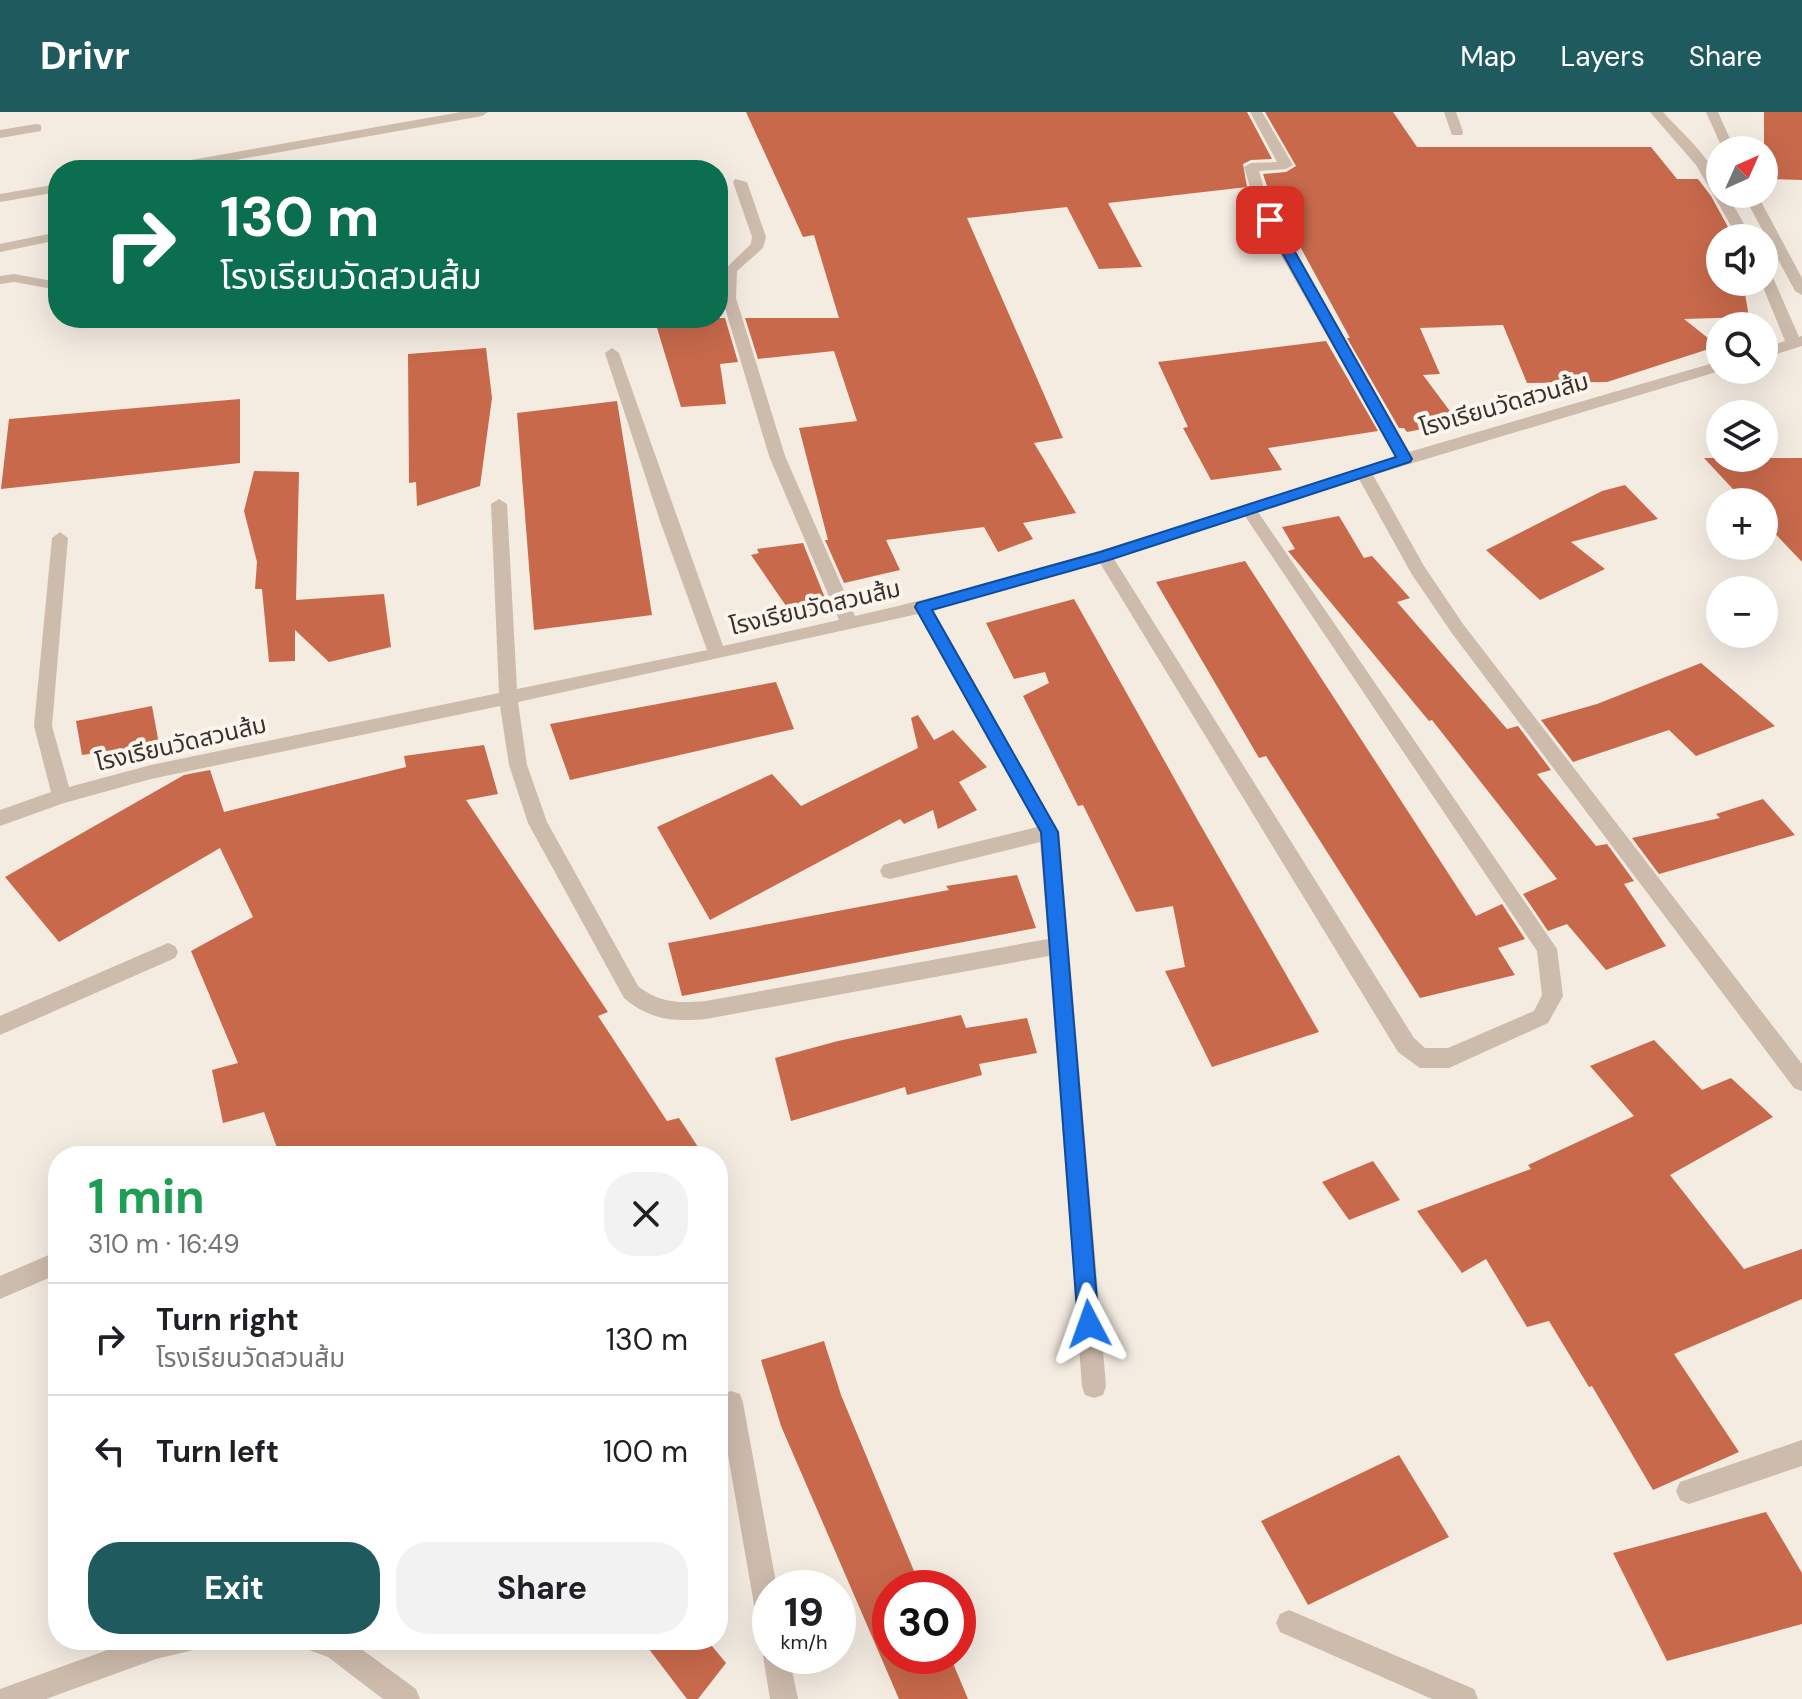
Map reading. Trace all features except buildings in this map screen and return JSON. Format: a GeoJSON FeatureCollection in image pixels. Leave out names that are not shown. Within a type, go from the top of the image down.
{"type":"FeatureCollection","features":[{"type":"Feature","properties":{"kind":"street"},"geometry":{"type":"LineString","coordinates":[[213,160],[482,112]]}},
{"type":"Feature","properties":{"kind":"street"},"geometry":{"type":"LineString","coordinates":[[1256,112],[1286,165],[1251,167],[1260,198],[1281,243],[1405,459]]}},
{"type":"Feature","properties":{"kind":"street"},"geometry":{"type":"LineString","coordinates":[[1450,112],[1457,132]]}},
{"type":"Feature","properties":{"kind":"street"},"geometry":{"type":"LineString","coordinates":[[1656,112],[1706,171]]}},
{"type":"Feature","properties":{"kind":"street"},"geometry":{"type":"LineString","coordinates":[[1712,112],[1723,136]]}},
{"type":"Feature","properties":{"kind":"street"},"geometry":{"type":"LineString","coordinates":[[0,134],[36,128]]}},
{"type":"Feature","properties":{"kind":"street"},"geometry":{"type":"LineString","coordinates":[[728,273],[732,266],[758,245],[759,237],[740,182]]}},
{"type":"Feature","properties":{"kind":"street"},"geometry":{"type":"LineString","coordinates":[[0,198],[48,190]]}},
{"type":"Feature","properties":{"kind":"street"},"geometry":{"type":"LineString","coordinates":[[1758,208],[1802,291]]}},
{"type":"Feature","properties":{"kind":"street"},"geometry":{"type":"LineString","coordinates":[[0,248],[48,238]]}},
{"type":"Feature","properties":{"kind":"street"},"geometry":{"type":"LineString","coordinates":[[0,280],[14,278],[48,284]]}},
{"type":"Feature","properties":{"kind":"street"},"geometry":{"type":"LineString","coordinates":[[728,291],[777,456],[849,623]]}},
{"type":"Feature","properties":{"kind":"street"},"geometry":{"type":"LineString","coordinates":[[1775,296],[1798,342],[1778,348]]}},
{"type":"Feature","properties":{"kind":"street"},"geometry":{"type":"LineString","coordinates":[[612,353],[717,654]]}},
{"type":"Feature","properties":{"kind":"street","name":"โรงเรียนวัดสวนส้ม"},"geometry":{"type":"LineString","coordinates":[[0,818],[62,796],[151,772],[717,654],[923,607],[1104,556],[1405,459],[1706,370]]}},
{"type":"Feature","properties":{"kind":"street"},"geometry":{"type":"LineString","coordinates":[[1363,472],[1417,569],[1457,628],[1802,1081]]}},
{"type":"Feature","properties":{"kind":"street"},"geometry":{"type":"LineString","coordinates":[[499,504],[508,697],[518,765],[538,823],[631,992],[649,1007],[669,1013],[706,1010],[1052,947]]}},
{"type":"Feature","properties":{"kind":"street"},"geometry":{"type":"LineString","coordinates":[[1104,556],[1406,1045],[1420,1058],[1449,1058],[1541,1017],[1553,996],[1547,949],[1248,509]]}},
{"type":"Feature","properties":{"kind":"street"},"geometry":{"type":"LineString","coordinates":[[60,538],[43,726],[62,796]]}},
{"type":"Feature","properties":{"kind":"street"},"geometry":{"type":"LineString","coordinates":[[923,607],[1049,832],[1094,1386]]}},
{"type":"Feature","properties":{"kind":"street"},"geometry":{"type":"LineString","coordinates":[[890,871],[1049,832]]}},
{"type":"Feature","properties":{"kind":"street"},"geometry":{"type":"LineString","coordinates":[[0,1026],[168,952]]}},
{"type":"Feature","properties":{"kind":"street"},"geometry":{"type":"LineString","coordinates":[[0,1288],[48,1266]]}},
{"type":"Feature","properties":{"kind":"street"},"geometry":{"type":"LineString","coordinates":[[731,1403],[761,1570]]}},
{"type":"Feature","properties":{"kind":"street"},"geometry":{"type":"LineString","coordinates":[[1689,1491],[1802,1453]]}},
{"type":"Feature","properties":{"kind":"street"},"geometry":{"type":"LineString","coordinates":[[1289,1623],[1464,1699]]}},
{"type":"Feature","properties":{"kind":"street"},"geometry":{"type":"LineString","coordinates":[[8,1699],[145,1650]]}},
{"type":"Feature","properties":{"kind":"street"},"geometry":{"type":"LineString","coordinates":[[340,1650],[406,1699]]}},
{"type":"Feature","properties":{"kind":"street"},"geometry":{"type":"LineString","coordinates":[[779,1674],[784,1699]]}},
{"type":"Feature","properties":{"kind":"route"},"geometry":{"type":"LineString","coordinates":[[1089,1324],[1049,832],[923,607],[1104,556],[1405,459],[1270,220]]}}]}
